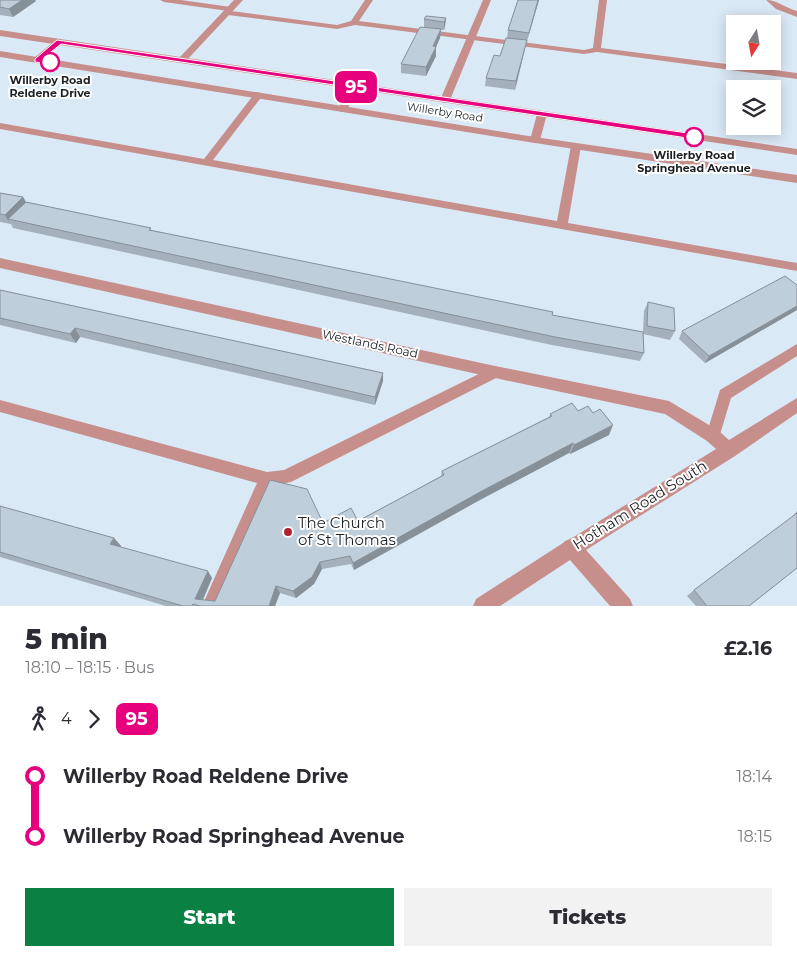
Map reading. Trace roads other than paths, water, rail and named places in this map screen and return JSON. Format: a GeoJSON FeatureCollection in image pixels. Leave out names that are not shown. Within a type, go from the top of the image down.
{"type":"FeatureCollection","features":[{"type":"Feature","properties":{"kind":"street"},"geometry":{"type":"LineString","coordinates":[[182,60],[240,0]]}},
{"type":"Feature","properties":{"kind":"street"},"geometry":{"type":"LineString","coordinates":[[445,100],[487,0]]}},
{"type":"Feature","properties":{"kind":"street"},"geometry":{"type":"LineString","coordinates":[[770,0],[773,4],[786,11],[797,14]]}},
{"type":"Feature","properties":{"kind":"street","name":"Willerby Road"},"geometry":{"type":"LineString","coordinates":[[0,33],[797,152]]}},
{"type":"Feature","properties":{"kind":"street","name":"Willerby Road"},"geometry":{"type":"LineString","coordinates":[[0,54],[535,140],[797,179]]}},
{"type":"Feature","properties":{"kind":"street","name":"Westlands Road"},"geometry":{"type":"LineString","coordinates":[[0,263],[495,372],[669,408],[713,436],[729,450]]}},
{"type":"Feature","properties":{"kind":"street","name":"Hotham Road South"},"geometry":{"type":"LineString","coordinates":[[483,606],[571,547],[729,450],[797,405]]}},
{"type":"Feature","properties":{"kind":"street"},"geometry":{"type":"LineString","coordinates":[[571,547],[623,606]]}},
{"type":"Feature","properties":{"kind":"lane"},"geometry":{"type":"LineString","coordinates":[[164,0],[337,27],[354,23],[584,52],[597,50],[797,76]]}},
{"type":"Feature","properties":{"kind":"lane"},"geometry":{"type":"LineString","coordinates":[[354,23],[369,0]]}},
{"type":"Feature","properties":{"kind":"lane"},"geometry":{"type":"LineString","coordinates":[[597,50],[603,0]]}},
{"type":"Feature","properties":{"kind":"lane"},"geometry":{"type":"LineString","coordinates":[[37,60],[59,42]]}},
{"type":"Feature","properties":{"kind":"lane"},"geometry":{"type":"LineString","coordinates":[[343,109],[356,87]]}},
{"type":"Feature","properties":{"kind":"lane"},"geometry":{"type":"LineString","coordinates":[[206,163],[258,95]]}},
{"type":"Feature","properties":{"kind":"lane"},"geometry":{"type":"LineString","coordinates":[[535,140],[542,114]]}},
{"type":"Feature","properties":{"kind":"lane"},"geometry":{"type":"LineString","coordinates":[[0,126],[797,267]]}},
{"type":"Feature","properties":{"kind":"lane"},"geometry":{"type":"LineString","coordinates":[[562,226],[576,146]]}},
{"type":"Feature","properties":{"kind":"lane"},"geometry":{"type":"LineString","coordinates":[[713,436],[724,394],[797,349]]}},
{"type":"Feature","properties":{"kind":"lane"},"geometry":{"type":"LineString","coordinates":[[0,406],[267,479],[286,477],[495,372]]}},
{"type":"Feature","properties":{"kind":"lane"},"geometry":{"type":"LineString","coordinates":[[211,606],[267,479]]}},
{"type":"Feature","properties":{"kind":"place","name":"Willerby Road Reldene Drive"},"geometry":{"type":"Point","coordinates":[50,62]}},
{"type":"Feature","properties":{"kind":"place","name":"Willerby Road Springhead Avenue"},"geometry":{"type":"Point","coordinates":[694,137]}},
{"type":"Feature","properties":{"kind":"place","name":"The Church of St Thomas"},"geometry":{"type":"Point","coordinates":[288,532]}}]}
